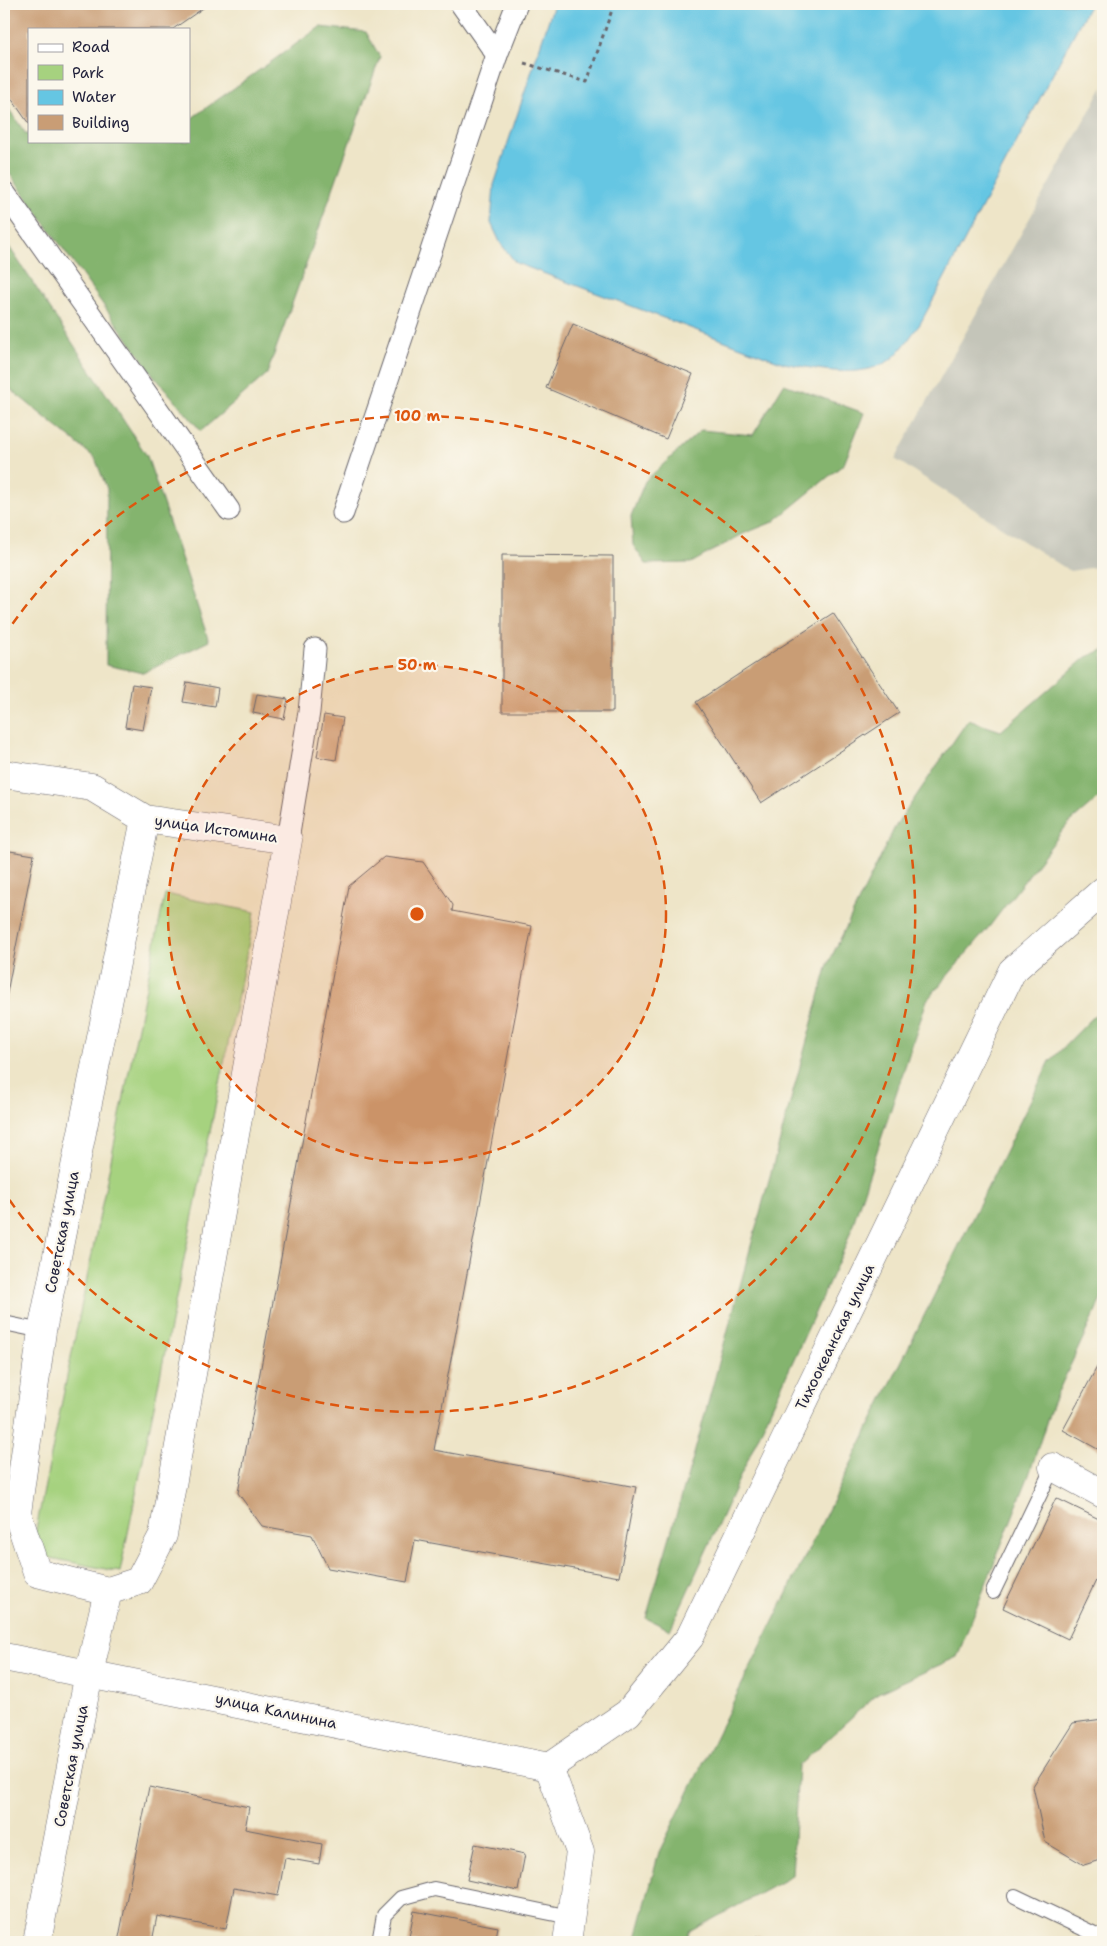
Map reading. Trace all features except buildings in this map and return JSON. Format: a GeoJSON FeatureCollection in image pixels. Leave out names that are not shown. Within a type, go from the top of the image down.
{"type":"FeatureCollection","features":[{"type":"Feature","properties":{"kind":"street"},"geometry":{"type":"LineString","coordinates":[[461,4],[497,55]]}},
{"type":"Feature","properties":{"kind":"street"},"geometry":{"type":"LineString","coordinates":[[343,513],[497,55],[517,4]]}},
{"type":"Feature","properties":{"kind":"street"},"geometry":{"type":"LineString","coordinates":[[4,192],[229,510]]}},
{"type":"Feature","properties":{"kind":"street"},"geometry":{"type":"LineString","coordinates":[[108,1591],[139,1581],[163,1535],[288,840],[309,712],[315,649]]}},
{"type":"Feature","properties":{"kind":"street","name":"улица Истомина"},"geometry":{"type":"LineString","coordinates":[[4,774],[92,787],[145,819],[288,840]]}},
{"type":"Feature","properties":{"kind":"street","name":"Советская улица"},"geometry":{"type":"LineString","coordinates":[[37,1942],[89,1673],[108,1591],[37,1573],[17,1513],[42,1331],[145,819]]}},
{"type":"Feature","properties":{"kind":"street","name":"Тихоокеанская улица"},"geometry":{"type":"LineString","coordinates":[[549,1767],[628,1713],[690,1637],[1012,971],[1103,891]]}},
{"type":"Feature","properties":{"kind":"street"},"geometry":{"type":"LineString","coordinates":[[1054,1467],[1103,1494]]}},
{"type":"Feature","properties":{"kind":"street","name":"улица Калинина"},"geometry":{"type":"LineString","coordinates":[[4,1657],[549,1767]]}},
{"type":"Feature","properties":{"kind":"street"},"geometry":{"type":"LineString","coordinates":[[549,1767],[580,1852],[569,1930]]}},
{"type":"Feature","properties":{"kind":"lane"},"geometry":{"type":"LineString","coordinates":[[4,1323],[42,1331]]}},
{"type":"Feature","properties":{"kind":"lane"},"geometry":{"type":"LineString","coordinates":[[993,1592],[1054,1467]]}},
{"type":"Feature","properties":{"kind":"lane"},"geometry":{"type":"LineString","coordinates":[[379,1942],[384,1915],[401,1898],[434,1889],[569,1930]]}},
{"type":"Feature","properties":{"kind":"lane"},"geometry":{"type":"LineString","coordinates":[[1015,1896],[1103,1938]]}},
{"type":"Feature","properties":{"kind":"path"},"geometry":{"type":"LineString","coordinates":[[497,55],[587,82],[614,4]]}},
{"type":"Feature","properties":{"kind":"shaded area"},"geometry":{"type":"Polygon","coordinates":[[[1103,87],[1103,566],[1070,571],[895,459],[1103,87]]]}},
{"type":"Feature","properties":{"kind":"green space"},"geometry":{"type":"Polygon","coordinates":[[[320,27],[366,32],[380,57],[267,374],[201,431],[154,376],[4,166],[4,102],[26,134],[28,134],[28,142],[190,142],[190,119],[320,27]]]}},
{"type":"Feature","properties":{"kind":"green space"},"geometry":{"type":"Polygon","coordinates":[[[4,239],[147,456],[209,641],[143,673],[106,665],[107,489],[95,458],[4,384],[4,239]]]}},
{"type":"Feature","properties":{"kind":"green space"},"geometry":{"type":"Polygon","coordinates":[[[784,384],[864,413],[844,464],[773,522],[743,534],[691,563],[646,564],[633,545],[631,516],[645,481],[701,430],[753,435],[784,384]]]}},
{"type":"Feature","properties":{"kind":"green space"},"geometry":{"type":"Polygon","coordinates":[[[1103,650],[1103,794],[1067,825],[989,927],[927,1000],[846,1245],[670,1630],[646,1618],[694,1454],[828,964],[895,827],[968,720],[1001,731],[1086,657],[1103,650]]]}},
{"type":"Feature","properties":{"kind":"green space"},"geometry":{"type":"Polygon","coordinates":[[[165,894],[255,912],[120,1572],[31,1554],[165,894]]]}},
{"type":"Feature","properties":{"kind":"green space"},"geometry":{"type":"Polygon","coordinates":[[[1103,1007],[1103,1295],[1052,1405],[1029,1475],[957,1657],[878,1693],[798,1766],[792,1876],[689,1932],[687,1942],[635,1942],[659,1852],[1050,1061],[1103,1007]]]}},
{"type":"Feature","properties":{"kind":"water"},"geometry":{"type":"Polygon","coordinates":[[[554,4],[1090,4],[920,324],[902,348],[890,360],[865,370],[838,371],[784,363],[516,263],[501,244],[491,223],[494,185],[554,4]]]}}]}
